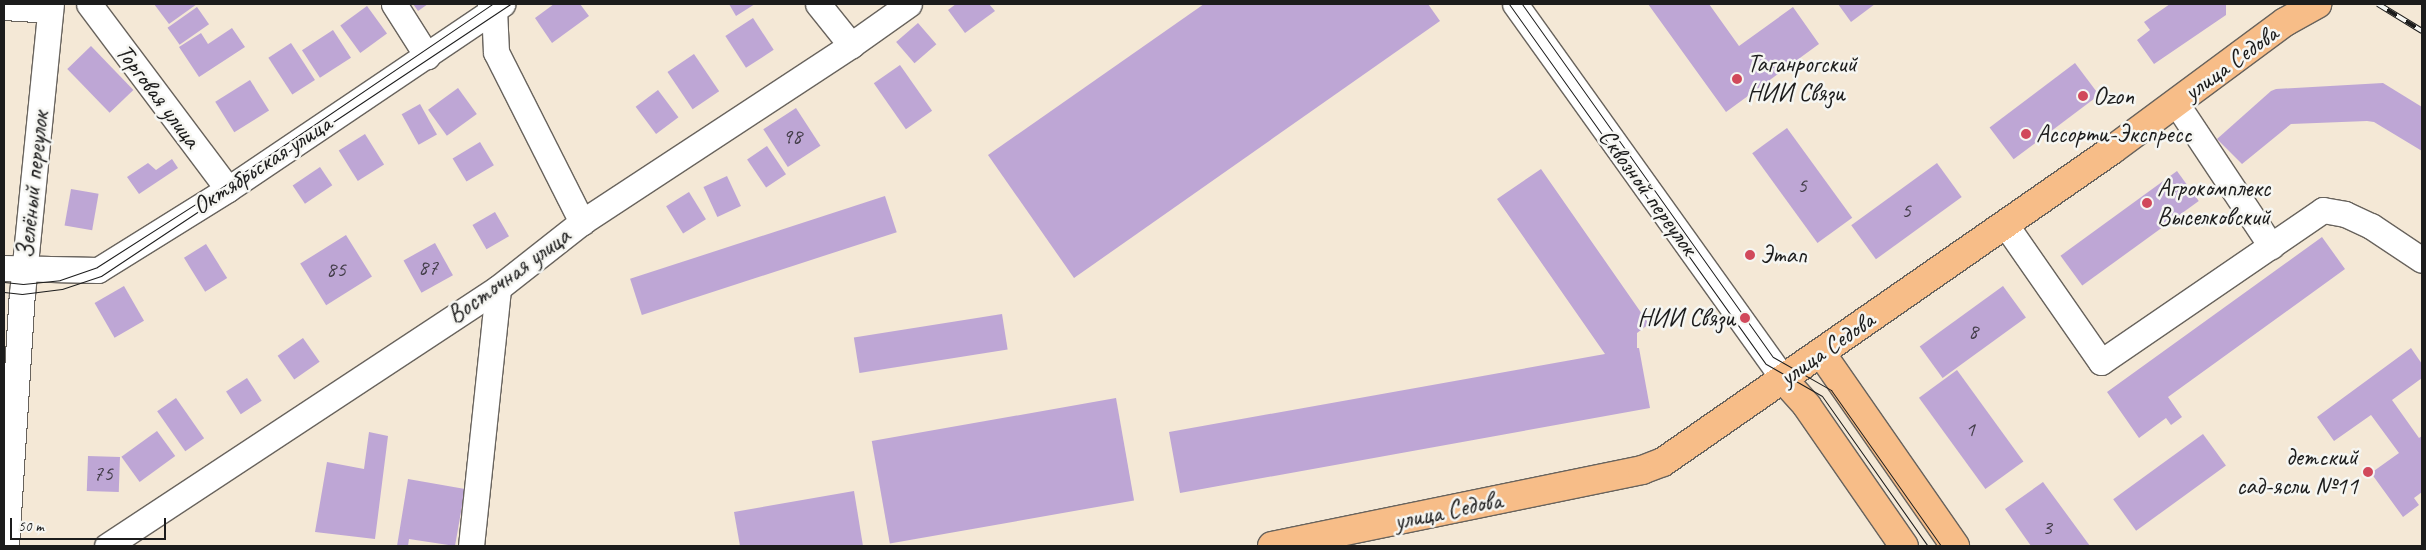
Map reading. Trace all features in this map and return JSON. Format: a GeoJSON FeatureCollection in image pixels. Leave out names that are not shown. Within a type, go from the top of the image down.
{"type":"FeatureCollection","features":[{"type":"Feature","properties":{"kind":"main road","name":"улица Седова"},"geometry":{"type":"LineString","coordinates":[[1272,546],[1337,541],[1642,470],[1663,462],[2005,224],[2176,103],[2285,22],[2317,4]]}},
{"type":"Feature","properties":{"kind":"main road"},"geometry":{"type":"LineString","coordinates":[[1822,353],[1955,546]]}},
{"type":"Feature","properties":{"kind":"main road"},"geometry":{"type":"LineString","coordinates":[[1783,379],[1807,406],[1904,546]]}},
{"type":"Feature","properties":{"kind":"street","name":"Торговая улица"},"geometry":{"type":"LineString","coordinates":[[89,4],[228,189]]}},
{"type":"Feature","properties":{"kind":"street"},"geometry":{"type":"LineString","coordinates":[[394,4],[427,56]]}},
{"type":"Feature","properties":{"kind":"street"},"geometry":{"type":"LineString","coordinates":[[818,4],[850,45]]}},
{"type":"Feature","properties":{"kind":"street","name":"Восточная улица"},"geometry":{"type":"LineString","coordinates":[[107,546],[498,288],[582,222],[909,4]]}},
{"type":"Feature","properties":{"kind":"street","name":"Сквозной переулок"},"geometry":{"type":"LineString","coordinates":[[1515,4],[1783,379]]}},
{"type":"Feature","properties":{"kind":"street","name":"Октябрьская улица"},"geometry":{"type":"LineString","coordinates":[[14,268],[98,270],[228,189],[427,56],[495,5]]}},
{"type":"Feature","properties":{"kind":"street"},"geometry":{"type":"LineString","coordinates":[[495,5],[496,52],[582,222]]}},
{"type":"Feature","properties":{"kind":"street"},"geometry":{"type":"LineString","coordinates":[[4,7],[50,7]]}},
{"type":"Feature","properties":{"kind":"street","name":"Зелёный переулок"},"geometry":{"type":"LineString","coordinates":[[6,546],[14,268],[50,7]]}},
{"type":"Feature","properties":{"kind":"street"},"geometry":{"type":"LineString","coordinates":[[2176,103],[2271,246]]}},
{"type":"Feature","properties":{"kind":"street"},"geometry":{"type":"LineString","coordinates":[[2005,224],[2101,362],[2323,210],[2345,214],[2371,226],[2422,260]]}},
{"type":"Feature","properties":{"kind":"street"},"geometry":{"type":"LineString","coordinates":[[471,546],[498,288]]}},
{"type":"Feature","properties":{"kind":"building"},"geometry":{"type":"Polygon","coordinates":[[[154,4],[197,4],[169,24],[154,4]]]}},
{"type":"Feature","properties":{"kind":"building"},"geometry":{"type":"Polygon","coordinates":[[[413,4],[428,4],[418,11],[413,4]]]}},
{"type":"Feature","properties":{"kind":"building"},"geometry":{"type":"Polygon","coordinates":[[[554,4],[580,4],[589,16],[552,43],[535,18],[554,4]]]}},
{"type":"Feature","properties":{"kind":"building"},"geometry":{"type":"Polygon","coordinates":[[[729,4],[755,4],[736,16],[729,4]]]}},
{"type":"Feature","properties":{"kind":"building"},"geometry":{"type":"Polygon","coordinates":[[[956,4],[989,4],[995,11],[965,33],[948,10],[956,4]]]}},
{"type":"Feature","properties":{"kind":"building"},"geometry":{"type":"Polygon","coordinates":[[[1204,4],[1428,4],[1440,21],[1074,278],[988,155],[1204,4]]]}},
{"type":"Feature","properties":{"kind":"building","name":"Таганрогский НИИ Связи"},"geometry":{"type":"Polygon","coordinates":[[[1648,4],[1709,4],[1739,46],[1793,7],[1819,44],[1726,112],[1648,4]]]}},
{"type":"Feature","properties":{"kind":"building"},"geometry":{"type":"Polygon","coordinates":[[[1838,4],[1875,4],[1851,22],[1838,4]]]}},
{"type":"Feature","properties":{"kind":"building"},"geometry":{"type":"Polygon","coordinates":[[[2170,4],[2226,4],[2226,15],[2154,64],[2137,40],[2150,30],[2144,22],[2170,4]]]}},
{"type":"Feature","properties":{"kind":"building"},"geometry":{"type":"Polygon","coordinates":[[[367,6],[387,34],[360,53],[340,25],[367,6]]]}},
{"type":"Feature","properties":{"kind":"building"},"geometry":{"type":"Polygon","coordinates":[[[197,7],[209,24],[180,45],[168,28],[197,7]]]}},
{"type":"Feature","properties":{"kind":"building"},"geometry":{"type":"Polygon","coordinates":[[[753,18],[774,50],[746,68],[725,36],[753,18]]]}},
{"type":"Feature","properties":{"kind":"building"},"geometry":{"type":"Polygon","coordinates":[[[918,23],[936,44],[914,63],[896,42],[918,23]]]}},
{"type":"Feature","properties":{"kind":"building"},"geometry":{"type":"Polygon","coordinates":[[[232,28],[245,47],[199,77],[179,47],[201,33],[208,44],[232,28]]]}},
{"type":"Feature","properties":{"kind":"building"},"geometry":{"type":"Polygon","coordinates":[[[333,30],[351,58],[320,78],[302,50],[333,30]]]}},
{"type":"Feature","properties":{"kind":"building"},"geometry":{"type":"Polygon","coordinates":[[[291,43],[315,80],[292,95],[268,58],[291,43]]]}},
{"type":"Feature","properties":{"kind":"building"},"geometry":{"type":"Polygon","coordinates":[[[91,46],[133,90],[110,113],[67,69],[91,46]]]}},
{"type":"Feature","properties":{"kind":"building"},"geometry":{"type":"Polygon","coordinates":[[[694,54],[719,91],[693,109],[667,72],[694,54]]]}},
{"type":"Feature","properties":{"kind":"building"},"geometry":{"type":"Polygon","coordinates":[[[2075,63],[2099,95],[2014,159],[1990,127],[2075,63]]]}},
{"type":"Feature","properties":{"kind":"building"},"geometry":{"type":"Polygon","coordinates":[[[900,65],[932,111],[906,129],[874,83],[900,65]]]}},
{"type":"Feature","properties":{"kind":"building"},"geometry":{"type":"Polygon","coordinates":[[[250,80],[269,111],[234,132],[215,102],[250,80]]]}},
{"type":"Feature","properties":{"kind":"building"},"geometry":{"type":"Polygon","coordinates":[[[2383,83],[2422,107],[2422,151],[2374,122],[2367,121],[2291,124],[2242,164],[2217,139],[2271,91],[2276,89],[2383,83]]]}},
{"type":"Feature","properties":{"kind":"building"},"geometry":{"type":"Polygon","coordinates":[[[458,88],[477,114],[447,136],[428,110],[458,88]]]}},
{"type":"Feature","properties":{"kind":"building"},"geometry":{"type":"Polygon","coordinates":[[[658,90],[678,117],[656,134],[636,107],[658,90]]]}},
{"type":"Feature","properties":{"kind":"building"},"geometry":{"type":"Polygon","coordinates":[[[420,104],[437,135],[419,145],[402,114],[420,104]]]}},
{"type":"Feature","properties":{"kind":"building"},"geometry":{"type":"Polygon","coordinates":[[[796,108],[821,146],[788,167],[763,129],[796,108]]]}},
{"type":"Feature","properties":{"kind":"building"},"geometry":{"type":"Polygon","coordinates":[[[1787,128],[1852,218],[1817,243],[1752,153],[1787,128]]]}},
{"type":"Feature","properties":{"kind":"building"},"geometry":{"type":"Polygon","coordinates":[[[365,134],[384,165],[358,181],[339,150],[365,134]]]}},
{"type":"Feature","properties":{"kind":"building"},"geometry":{"type":"Polygon","coordinates":[[[480,142],[494,165],[466,182],[453,158],[480,142]]]}},
{"type":"Feature","properties":{"kind":"building"},"geometry":{"type":"Polygon","coordinates":[[[767,146],[786,174],[766,188],[747,159],[767,146]]]}},
{"type":"Feature","properties":{"kind":"building"},"geometry":{"type":"Polygon","coordinates":[[[172,159],[178,168],[139,194],[127,177],[148,163],[156,170],[172,159]]]}},
{"type":"Feature","properties":{"kind":"building"},"geometry":{"type":"Polygon","coordinates":[[[1937,163],[1962,197],[1876,259],[1851,225],[1937,163]]]}},
{"type":"Feature","properties":{"kind":"building"},"geometry":{"type":"Polygon","coordinates":[[[320,167],[332,185],[305,204],[293,185],[320,167]]]}},
{"type":"Feature","properties":{"kind":"building"},"geometry":{"type":"Polygon","coordinates":[[[1541,169],[1649,324],[1637,333],[1637,348],[1639,348],[1650,408],[1180,493],[1169,432],[1605,354],[1497,199],[1541,169]]]}},
{"type":"Feature","properties":{"kind":"building"},"geometry":{"type":"Polygon","coordinates":[[[2177,171],[2199,201],[2082,286],[2061,256],[2177,171]]]}},
{"type":"Feature","properties":{"kind":"building"},"geometry":{"type":"Polygon","coordinates":[[[727,176],[741,206],[717,217],[703,187],[727,176]]]}},
{"type":"Feature","properties":{"kind":"building"},"geometry":{"type":"Polygon","coordinates":[[[71,189],[99,194],[92,230],[65,225],[71,189]]]}},
{"type":"Feature","properties":{"kind":"building"},"geometry":{"type":"Polygon","coordinates":[[[689,192],[706,219],[683,233],[666,206],[689,192]]]}},
{"type":"Feature","properties":{"kind":"building"},"geometry":{"type":"Polygon","coordinates":[[[885,196],[897,232],[642,315],[630,279],[885,196]]]}},
{"type":"Feature","properties":{"kind":"building"},"geometry":{"type":"Polygon","coordinates":[[[495,212],[509,236],[486,249],[472,225],[495,212]]]}},
{"type":"Feature","properties":{"kind":"building"},"geometry":{"type":"Polygon","coordinates":[[[346,235],[372,277],[326,305],[300,264],[346,235]]]}},
{"type":"Feature","properties":{"kind":"building"},"geometry":{"type":"Polygon","coordinates":[[[2322,237],[2345,269],[2168,397],[2182,417],[2171,425],[2166,418],[2139,438],[2107,392],[2322,237]]]}},
{"type":"Feature","properties":{"kind":"building"},"geometry":{"type":"Polygon","coordinates":[[[435,243],[453,275],[421,293],[404,260],[435,243]]]}},
{"type":"Feature","properties":{"kind":"building"},"geometry":{"type":"Polygon","coordinates":[[[206,244],[227,278],[205,292],[184,258],[206,244]]]}},
{"type":"Feature","properties":{"kind":"building"},"geometry":{"type":"Polygon","coordinates":[[[124,286],[144,321],[115,338],[95,303],[124,286]]]}},
{"type":"Feature","properties":{"kind":"building"},"geometry":{"type":"Polygon","coordinates":[[[2003,286],[2026,318],[1943,378],[1920,347],[2003,286]]]}},
{"type":"Feature","properties":{"kind":"building"},"geometry":{"type":"Polygon","coordinates":[[[1002,314],[1008,350],[859,373],[854,337],[1002,314]]]}},
{"type":"Feature","properties":{"kind":"building"},"geometry":{"type":"Polygon","coordinates":[[[303,338],[320,362],[294,380],[278,356],[303,338]]]}},
{"type":"Feature","properties":{"kind":"building"},"geometry":{"type":"Polygon","coordinates":[[[2411,348],[2422,364],[2422,378],[2392,400],[2419,438],[2422,436],[2422,492],[2414,498],[2419,505],[2403,517],[2371,473],[2399,453],[2371,415],[2334,441],[2317,417],[2411,348]]]}},
{"type":"Feature","properties":{"kind":"building"},"geometry":{"type":"Polygon","coordinates":[[[1957,370],[2023,461],[1985,489],[1919,398],[1957,370]]]}},
{"type":"Feature","properties":{"kind":"building"},"geometry":{"type":"Polygon","coordinates":[[[247,378],[262,401],[241,414],[226,392],[247,378]]]}},
{"type":"Feature","properties":{"kind":"building"},"geometry":{"type":"Polygon","coordinates":[[[176,398],[204,438],[185,451],[157,411],[176,398]]]}},
{"type":"Feature","properties":{"kind":"building"},"geometry":{"type":"Polygon","coordinates":[[[1116,398],[1134,500],[890,543],[872,441],[1116,398]]]}},
{"type":"Feature","properties":{"kind":"building"},"geometry":{"type":"Polygon","coordinates":[[[157,431],[175,456],[140,482],[121,457],[157,431]]]}},
{"type":"Feature","properties":{"kind":"building"},"geometry":{"type":"Polygon","coordinates":[[[369,432],[388,436],[375,539],[315,532],[327,462],[364,469],[369,432]]]}},
{"type":"Feature","properties":{"kind":"building"},"geometry":{"type":"Polygon","coordinates":[[[2203,434],[2226,466],[2136,531],[2113,499],[2203,434]]]}},
{"type":"Feature","properties":{"kind":"building"},"geometry":{"type":"Polygon","coordinates":[[[88,456],[120,457],[119,492],[87,491],[88,456]]]}},
{"type":"Feature","properties":{"kind":"building"},"geometry":{"type":"Polygon","coordinates":[[[408,479],[465,489],[455,546],[409,539],[408,546],[397,546],[408,479]]]}},
{"type":"Feature","properties":{"kind":"building"},"geometry":{"type":"Polygon","coordinates":[[[2043,482],[2090,546],[2031,546],[2005,509],[2043,482]]]}},
{"type":"Feature","properties":{"kind":"building"},"geometry":{"type":"Polygon","coordinates":[[[854,491],[863,546],[740,546],[734,512],[854,491]]]}},
{"type":"Feature","properties":{"kind":"tram line"},"geometry":{"type":"LineString","coordinates":[[4,282],[23,284],[60,280],[97,267],[225,185],[492,4]]}},
{"type":"Feature","properties":{"kind":"tram line"},"geometry":{"type":"LineString","coordinates":[[4,292],[22,294],[62,289],[101,276],[510,4]]}},
{"type":"Feature","properties":{"kind":"tram line"},"geometry":{"type":"LineString","coordinates":[[1509,4],[1766,364],[1822,396],[1928,546]]}},
{"type":"Feature","properties":{"kind":"tram line"},"geometry":{"type":"LineString","coordinates":[[1522,4],[1773,357],[1831,390],[1941,546]]}},
{"type":"Feature","properties":{"kind":"railway"},"geometry":{"type":"LineString","coordinates":[[2378,4],[2422,31]]}},
{"type":"Feature","properties":{"kind":"place","name":"Таганрогский НИИ Связи"},"geometry":{"type":"Point","coordinates":[1737,79]}},
{"type":"Feature","properties":{"kind":"place","name":"Ozon"},"geometry":{"type":"Point","coordinates":[2083,96]}},
{"type":"Feature","properties":{"kind":"place","name":"Ассорти-Экспресс"},"geometry":{"type":"Point","coordinates":[2026,134]}},
{"type":"Feature","properties":{"kind":"place","name":"Агрокомплекс Выселковский"},"geometry":{"type":"Point","coordinates":[2147,203]}},
{"type":"Feature","properties":{"kind":"place","name":"Этап"},"geometry":{"type":"Point","coordinates":[1750,255]}},
{"type":"Feature","properties":{"kind":"place","name":"НИИ Связи"},"geometry":{"type":"Point","coordinates":[1745,318]}},
{"type":"Feature","properties":{"kind":"place","name":"детский сад-ясли №11"},"geometry":{"type":"Point","coordinates":[2368,472]}}]}
